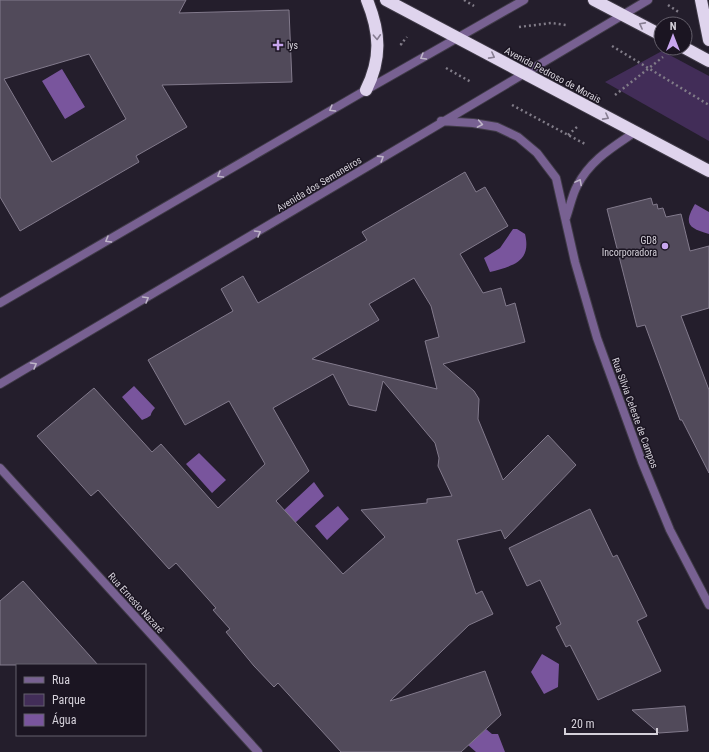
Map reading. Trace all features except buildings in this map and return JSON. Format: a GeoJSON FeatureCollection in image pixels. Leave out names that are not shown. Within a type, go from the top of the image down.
{"type":"FeatureCollection","features":[{"type":"Feature","properties":{"kind":"highway"},"geometry":{"type":"LineString","coordinates":[[366,90],[374,74],[378,46],[376,29],[367,0]]}},
{"type":"Feature","properties":{"kind":"highway","name":"Avenida Pedroso de Morais"},"geometry":{"type":"LineString","coordinates":[[386,0],[709,171]]}},
{"type":"Feature","properties":{"kind":"highway"},"geometry":{"type":"LineString","coordinates":[[594,0],[653,31]]}},
{"type":"Feature","properties":{"kind":"highway"},"geometry":{"type":"LineString","coordinates":[[701,0],[709,40]]}},
{"type":"Feature","properties":{"kind":"highway"},"geometry":{"type":"LineString","coordinates":[[693,52],[709,61]]}},
{"type":"Feature","properties":{"kind":"street"},"geometry":{"type":"LineString","coordinates":[[0,303],[457,37],[524,0]]}},
{"type":"Feature","properties":{"kind":"street","name":"Avenida dos Semaneiros"},"geometry":{"type":"LineString","coordinates":[[0,384],[304,206],[441,121],[526,74],[648,0]]}},
{"type":"Feature","properties":{"kind":"street","name":"Rua Silvia Celeste de Campos"},"geometry":{"type":"LineString","coordinates":[[441,121],[473,123],[497,127],[518,137],[537,153],[556,178],[576,262],[597,338],[642,462],[670,530],[709,605]]}},
{"type":"Feature","properties":{"kind":"street"},"geometry":{"type":"LineString","coordinates":[[566,218],[576,187],[585,171],[599,157],[635,132]]}},
{"type":"Feature","properties":{"kind":"street","name":"Rua Ernesto Nazaré"},"geometry":{"type":"LineString","coordinates":[[0,468],[258,752]]}},
{"type":"Feature","properties":{"kind":"path"},"geometry":{"type":"LineString","coordinates":[[596,111],[664,56]]}},
{"type":"Feature","properties":{"kind":"green space"},"geometry":{"type":"Polygon","coordinates":[[[653,56],[671,56],[709,76],[709,141],[605,82],[653,56]]]}},
{"type":"Feature","properties":{"kind":"water"},"geometry":{"type":"Polygon","coordinates":[[[62,69],[85,107],[65,119],[42,81],[62,69]]]}},
{"type":"Feature","properties":{"kind":"water"},"geometry":{"type":"Polygon","coordinates":[[[695,204],[709,212],[709,234],[692,227],[690,224],[689,216],[695,204]]]}},
{"type":"Feature","properties":{"kind":"water"},"geometry":{"type":"Polygon","coordinates":[[[513,229],[517,229],[525,234],[526,244],[523,257],[512,265],[490,272],[484,258],[500,248],[513,229]]]}},
{"type":"Feature","properties":{"kind":"water"},"geometry":{"type":"Polygon","coordinates":[[[134,386],[155,408],[150,416],[142,420],[122,397],[134,386]]]}},
{"type":"Feature","properties":{"kind":"water"},"geometry":{"type":"Polygon","coordinates":[[[199,453],[226,480],[212,493],[186,464],[199,453]]]}},
{"type":"Feature","properties":{"kind":"water"},"geometry":{"type":"Polygon","coordinates":[[[314,482],[324,496],[295,523],[283,511],[314,482]]]}},
{"type":"Feature","properties":{"kind":"water"},"geometry":{"type":"Polygon","coordinates":[[[338,506],[349,519],[327,540],[315,526],[338,506]]]}},
{"type":"Feature","properties":{"kind":"water"},"geometry":{"type":"Polygon","coordinates":[[[542,654],[559,664],[558,687],[544,694],[531,672],[542,654]]]}},
{"type":"Feature","properties":{"kind":"water"},"geometry":{"type":"Polygon","coordinates":[[[486,729],[492,734],[498,734],[505,752],[476,752],[468,745],[486,729]]]}},
{"type":"Feature","properties":{"kind":"place","name":"lys"},"geometry":{"type":"Point","coordinates":[278,45]}},
{"type":"Feature","properties":{"kind":"place","name":"GD8 Incorporadora"},"geometry":{"type":"Point","coordinates":[665,246]}}]}
